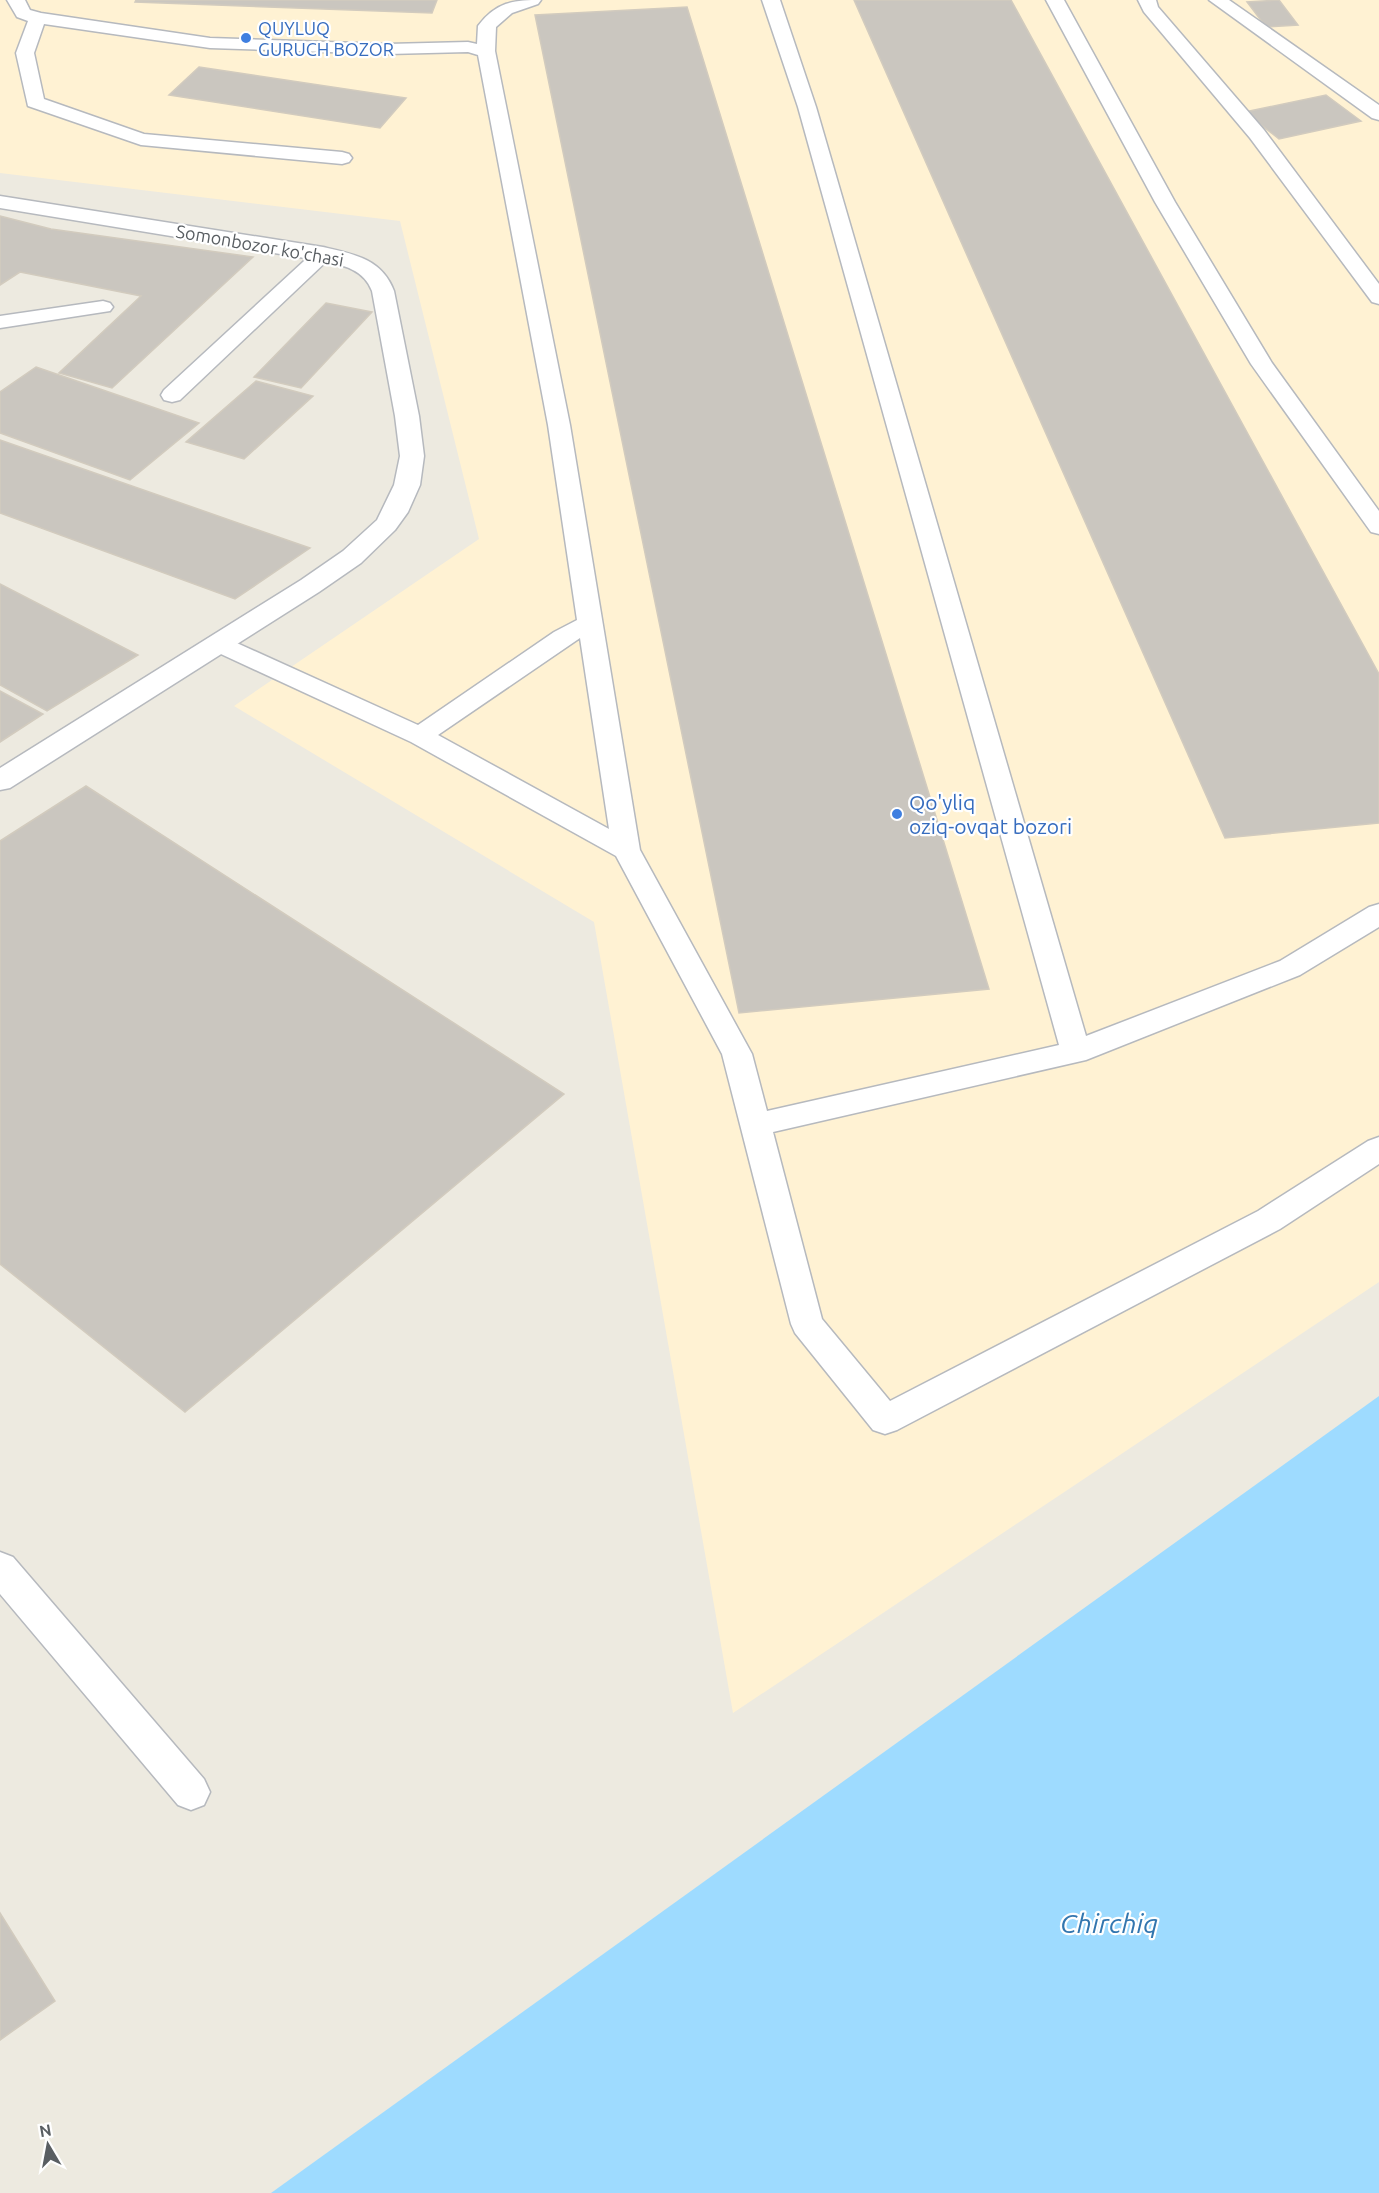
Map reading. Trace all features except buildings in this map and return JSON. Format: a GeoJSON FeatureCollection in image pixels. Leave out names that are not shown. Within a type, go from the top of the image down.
{"type":"FeatureCollection","features":[{"type":"Feature","properties":{"kind":"street","name":"Somonbozor ko'chasi"},"geometry":{"type":"LineString","coordinates":[[0,202],[323,254],[348,259],[368,268],[375,273],[381,285],[411,442],[411,463],[407,485],[395,512],[386,525],[352,556],[219,644],[0,781]]}},
{"type":"Feature","properties":{"kind":"lane"},"geometry":{"type":"LineString","coordinates":[[16,0],[23,13],[39,18],[210,43],[388,49],[468,47],[486,51]]}},
{"type":"Feature","properties":{"kind":"lane"},"geometry":{"type":"LineString","coordinates":[[532,0],[506,9],[487,26],[486,51],[559,425],[626,850],[737,1054],[807,1324],[885,1420],[1269,1220],[1379,1149]]}},
{"type":"Feature","properties":{"kind":"lane"},"geometry":{"type":"LineString","coordinates":[[771,0],[807,107],[1076,1052]]}},
{"type":"Feature","properties":{"kind":"lane"},"geometry":{"type":"LineString","coordinates":[[1055,0],[1165,202],[1262,364],[1379,527]]}},
{"type":"Feature","properties":{"kind":"lane"},"geometry":{"type":"LineString","coordinates":[[1147,0],[1150,8],[1257,134],[1379,298]]}},
{"type":"Feature","properties":{"kind":"lane"},"geometry":{"type":"LineString","coordinates":[[1218,0],[1379,114]]}},
{"type":"Feature","properties":{"kind":"lane"},"geometry":{"type":"LineString","coordinates":[[39,18],[25,53],[35,102],[141,139],[342,158]]}},
{"type":"Feature","properties":{"kind":"lane"},"geometry":{"type":"LineString","coordinates":[[172,395],[323,254]]}},
{"type":"Feature","properties":{"kind":"lane"},"geometry":{"type":"LineString","coordinates":[[0,322],[104,307]]}},
{"type":"Feature","properties":{"kind":"lane"},"geometry":{"type":"LineString","coordinates":[[420,736],[563,637],[590,622]]}},
{"type":"Feature","properties":{"kind":"lane"},"geometry":{"type":"LineString","coordinates":[[219,644],[420,736],[626,850]]}},
{"type":"Feature","properties":{"kind":"lane"},"geometry":{"type":"LineString","coordinates":[[755,1125],[1076,1052],[1290,968],[1379,914]]}},
{"type":"Feature","properties":{"kind":"lane"},"geometry":{"type":"LineString","coordinates":[[0,1568],[191,1792]]}},
{"type":"Feature","properties":{"kind":"shaded area","name":"Qo'yliq oziq-ovqat bozori"},"geometry":{"type":"Polygon","coordinates":[[[0,0],[1379,0],[1379,1282],[733,1713],[594,922],[234,706],[479,539],[400,221],[0,173],[0,0]]]}},
{"type":"Feature","properties":{"kind":"water","name":"Chirchiq"},"geometry":{"type":"Polygon","coordinates":[[[1379,1396],[1379,2193],[271,2193],[1379,1396]]]}},
{"type":"Feature","properties":{"kind":"place","name":"QUYLUQ GURUCH BOZOR"},"geometry":{"type":"Point","coordinates":[246,38]}},
{"type":"Feature","properties":{"kind":"place","name":"Qo'yliq oziq-ovqat bozori"},"geometry":{"type":"Point","coordinates":[897,814]}}]}
